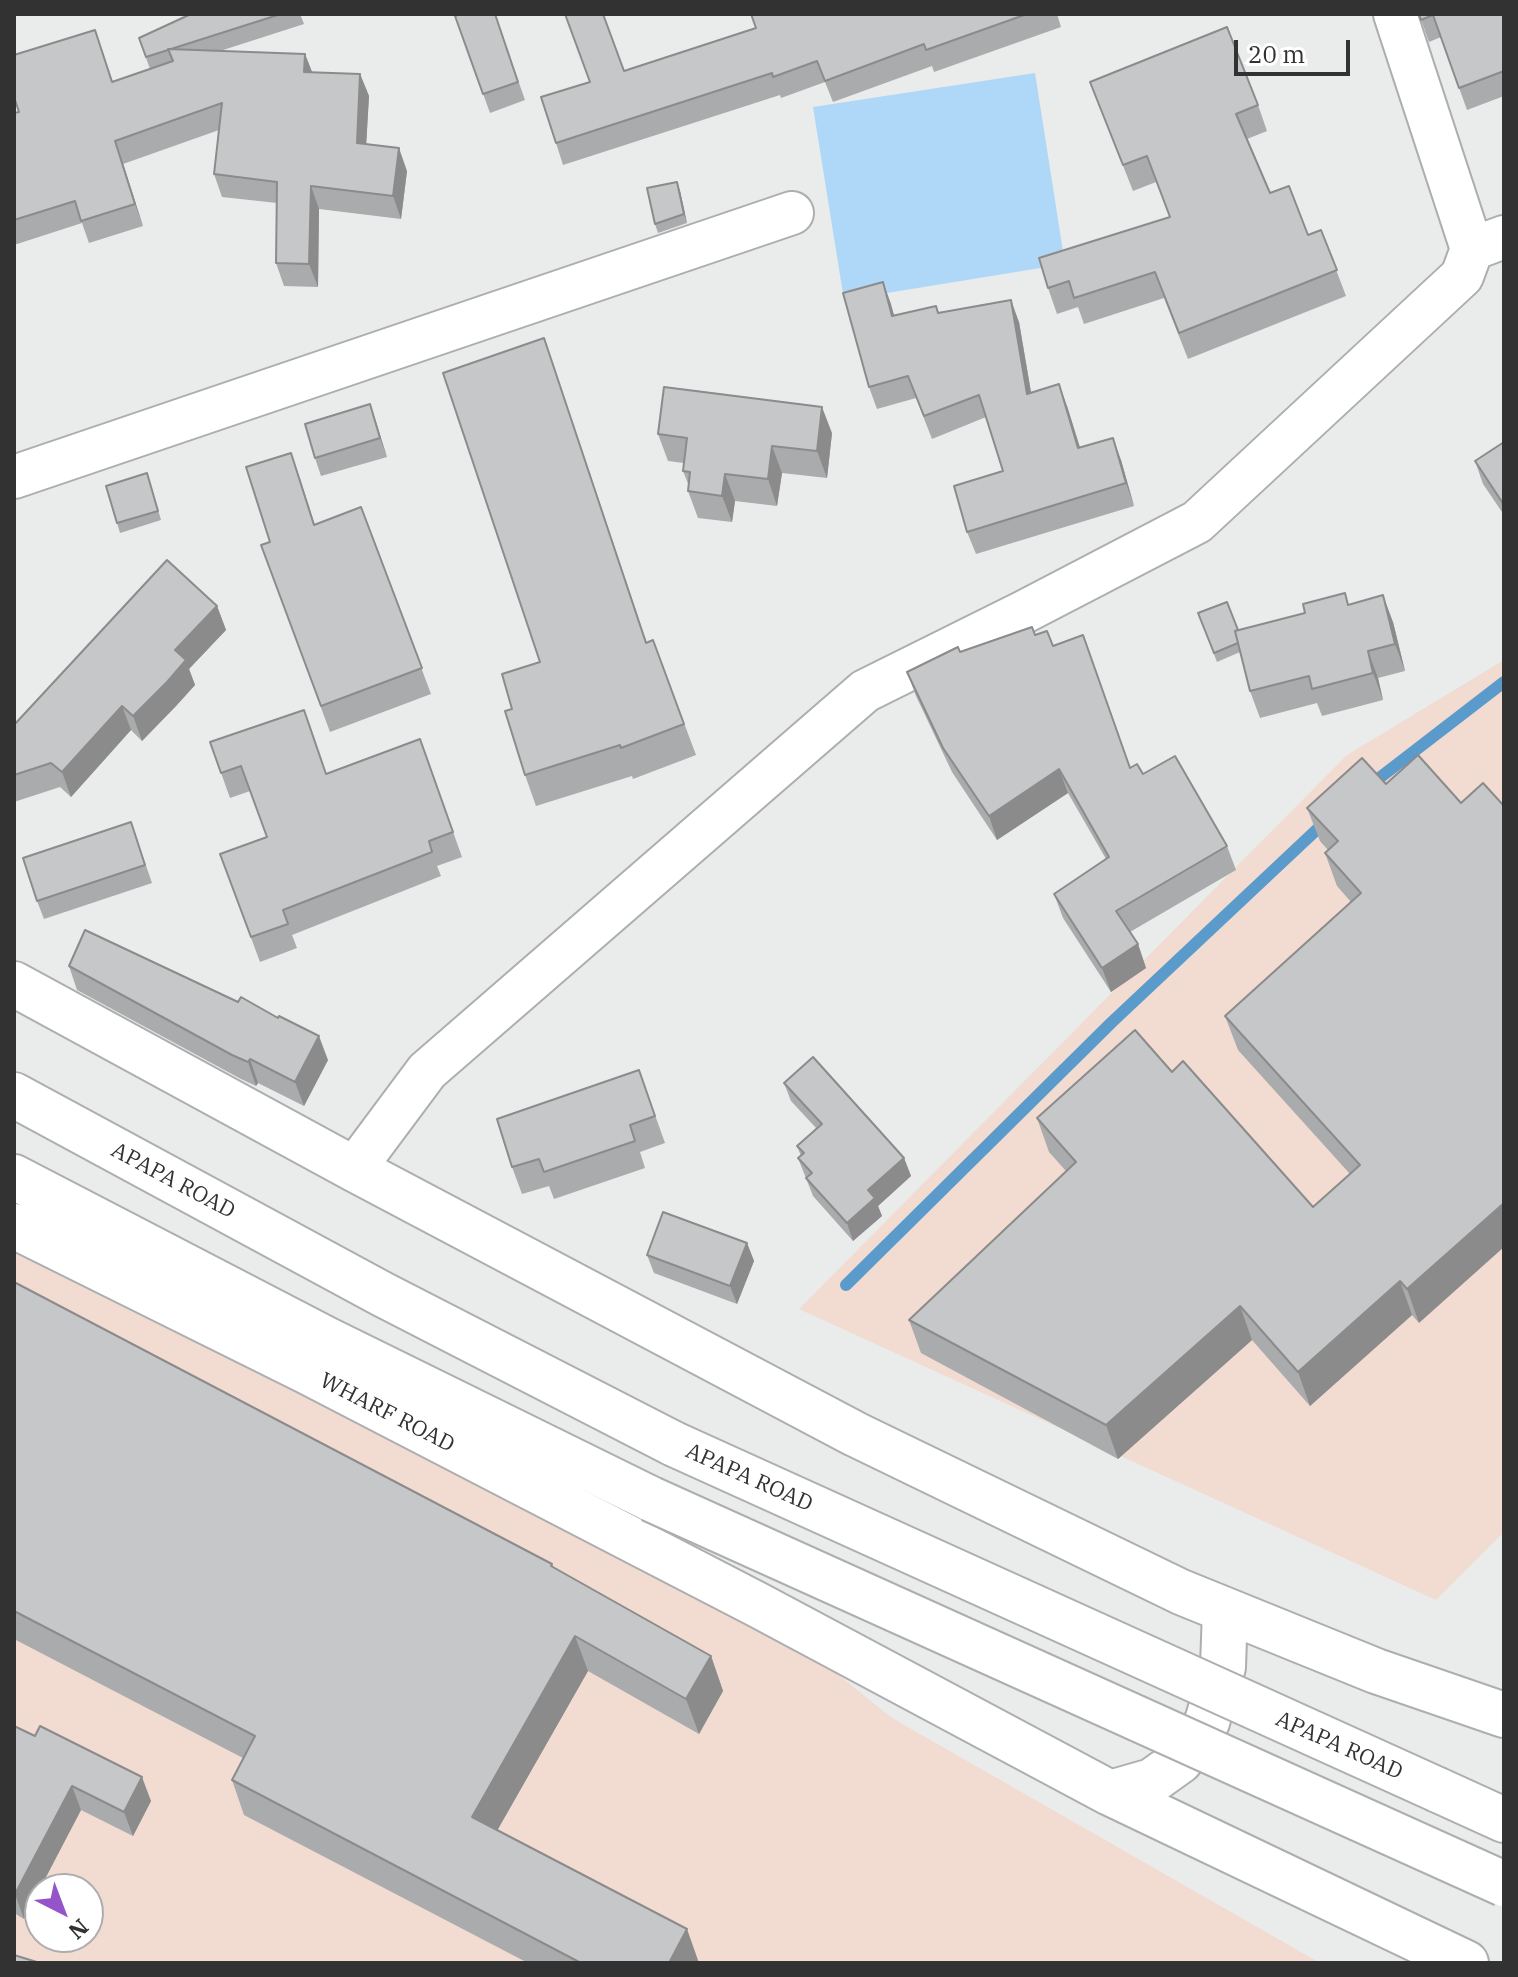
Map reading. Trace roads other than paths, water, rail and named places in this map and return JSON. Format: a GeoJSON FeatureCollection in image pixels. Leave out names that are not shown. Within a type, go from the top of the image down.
{"type":"FeatureCollection","features":[{"type":"Feature","properties":{"kind":"main road"},"geometry":{"type":"LineString","coordinates":[[14,984],[354,1169],[855,1434],[1181,1592],[1376,1671],[1504,1715]]}},
{"type":"Feature","properties":{"kind":"main road","name":"APAPA ROAD"},"geometry":{"type":"LineString","coordinates":[[14,1095],[382,1294],[674,1444],[1504,1820]]}},
{"type":"Feature","properties":{"kind":"main road"},"geometry":{"type":"LineString","coordinates":[[14,1177],[326,1339],[651,1499],[1504,1884]]}},
{"type":"Feature","properties":{"kind":"main road","name":"WHARF ROAD"},"geometry":{"type":"LineString","coordinates":[[14,1226],[308,1372],[758,1605],[1110,1793],[1466,1963]]}},
{"type":"Feature","properties":{"kind":"main road"},"geometry":{"type":"LineString","coordinates":[[1110,1793],[1152,1781],[1180,1761],[1207,1722],[1223,1667],[1225,1610]]}},
{"type":"Feature","properties":{"kind":"main road"},"geometry":{"type":"LineString","coordinates":[[1438,1790],[1504,1812]]}},
{"type":"Feature","properties":{"kind":"street"},"geometry":{"type":"LineString","coordinates":[[354,1169],[427,1071],[865,691],[1197,522],[1462,276],[1488,243],[1395,14]]}},
{"type":"Feature","properties":{"kind":"street"},"geometry":{"type":"LineString","coordinates":[[14,477],[792,213]]}},
{"type":"Feature","properties":{"kind":"waterway"},"geometry":{"type":"LineString","coordinates":[[1369,786],[1504,682]]}},
{"type":"Feature","properties":{"kind":"waterway"},"geometry":{"type":"LineString","coordinates":[[846,1285],[1112,1022],[1327,820]]}}]}
